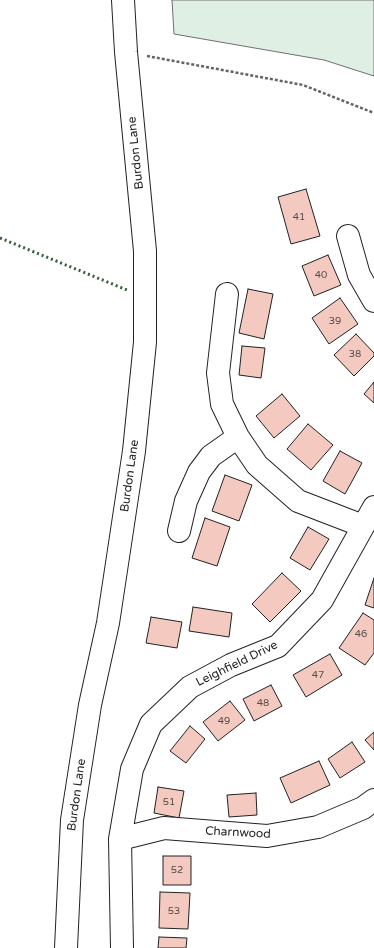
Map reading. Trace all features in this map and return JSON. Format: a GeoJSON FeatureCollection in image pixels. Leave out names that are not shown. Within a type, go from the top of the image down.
{"type":"FeatureCollection","features":[{"type":"Feature","properties":{"kind":"street","name":"Burdon Lane"},"geometry":{"type":"LineString","coordinates":[[66,948],[72,820],[90,705],[108,623],[134,451],[145,342],[145,251],[126,52],[123,0]]}},
{"type":"Feature","properties":{"kind":"street"},"geometry":{"type":"LineString","coordinates":[[348,236],[359,275],[374,301]]}},
{"type":"Feature","properties":{"kind":"street"},"geometry":{"type":"LineString","coordinates":[[227,294],[218,373],[222,404],[238,437],[257,465],[298,501],[363,526]]}},
{"type":"Feature","properties":{"kind":"street"},"geometry":{"type":"LineString","coordinates":[[179,531],[186,501],[200,472],[211,456],[238,437]]}},
{"type":"Feature","properties":{"kind":"street","name":"Leighfield Drive"},"geometry":{"type":"LineString","coordinates":[[122,948],[120,839],[132,769],[151,724],[190,687],[231,665],[278,646],[322,600],[374,506]]}},
{"type":"Feature","properties":{"kind":"street","name":"Charnwood"},"geometry":{"type":"LineString","coordinates":[[120,839],[164,828],[267,836],[318,826],[363,808],[374,800]]}},
{"type":"Feature","properties":{"kind":"path"},"geometry":{"type":"LineString","coordinates":[[126,52],[303,85],[374,113]]}},
{"type":"Feature","properties":{"kind":"green space"},"geometry":{"type":"Polygon","coordinates":[[[172,0],[374,0],[374,76],[324,60],[174,34],[172,0]]]}},
{"type":"Feature","properties":{"kind":"building"},"geometry":{"type":"Polygon","coordinates":[[[306,189],[320,236],[291,244],[278,197],[306,189]]]}},
{"type":"Feature","properties":{"kind":"building"},"geometry":{"type":"Polygon","coordinates":[[[328,255],[341,285],[314,296],[302,266],[328,255]]]}},
{"type":"Feature","properties":{"kind":"building"},"geometry":{"type":"Polygon","coordinates":[[[248,289],[273,294],[264,339],[239,333],[248,289]]]}},
{"type":"Feature","properties":{"kind":"building"},"geometry":{"type":"Polygon","coordinates":[[[340,298],[358,324],[329,344],[312,318],[340,298]]]}},
{"type":"Feature","properties":{"kind":"building"},"geometry":{"type":"Polygon","coordinates":[[[356,334],[374,353],[374,356],[354,376],[334,355],[356,334]]]}},
{"type":"Feature","properties":{"kind":"building"},"geometry":{"type":"Polygon","coordinates":[[[242,346],[265,348],[261,378],[239,375],[242,346]]]}},
{"type":"Feature","properties":{"kind":"building"},"geometry":{"type":"Polygon","coordinates":[[[374,382],[374,403],[364,394],[374,382]]]}},
{"type":"Feature","properties":{"kind":"building"},"geometry":{"type":"Polygon","coordinates":[[[282,394],[300,416],[274,438],[256,416],[282,394]]]}},
{"type":"Feature","properties":{"kind":"building"},"geometry":{"type":"Polygon","coordinates":[[[308,424],[333,445],[311,470],[287,449],[308,424]]]}},
{"type":"Feature","properties":{"kind":"building"},"geometry":{"type":"Polygon","coordinates":[[[340,451],[362,463],[345,494],[323,481],[340,451]]]}},
{"type":"Feature","properties":{"kind":"building"},"geometry":{"type":"Polygon","coordinates":[[[225,475],[252,485],[239,521],[212,511],[225,475]]]}},
{"type":"Feature","properties":{"kind":"building"},"geometry":{"type":"Polygon","coordinates":[[[205,518],[230,527],[217,566],[192,558],[205,518]]]}},
{"type":"Feature","properties":{"kind":"building"},"geometry":{"type":"Polygon","coordinates":[[[308,527],[329,539],[310,570],[290,558],[308,527]]]}},
{"type":"Feature","properties":{"kind":"building"},"geometry":{"type":"Polygon","coordinates":[[[282,573],[301,591],[270,622],[252,604],[282,573]]]}},
{"type":"Feature","properties":{"kind":"building"},"geometry":{"type":"Polygon","coordinates":[[[374,578],[374,608],[365,605],[374,578]]]}},
{"type":"Feature","properties":{"kind":"building"},"geometry":{"type":"Polygon","coordinates":[[[193,607],[232,613],[229,637],[189,631],[193,607]]]}},
{"type":"Feature","properties":{"kind":"building"},"geometry":{"type":"Polygon","coordinates":[[[363,613],[374,620],[374,653],[365,665],[339,648],[363,613]]]}},
{"type":"Feature","properties":{"kind":"building"},"geometry":{"type":"Polygon","coordinates":[[[151,617],[182,622],[177,648],[146,643],[151,617]]]}},
{"type":"Feature","properties":{"kind":"building"},"geometry":{"type":"Polygon","coordinates":[[[330,654],[342,675],[306,697],[293,675],[330,654]]]}},
{"type":"Feature","properties":{"kind":"building"},"geometry":{"type":"Polygon","coordinates":[[[271,685],[282,706],[254,721],[243,699],[271,685]]]}},
{"type":"Feature","properties":{"kind":"building"},"geometry":{"type":"Polygon","coordinates":[[[230,701],[245,720],[218,741],[203,722],[230,701]]]}},
{"type":"Feature","properties":{"kind":"building"},"geometry":{"type":"Polygon","coordinates":[[[190,726],[205,739],[186,763],[170,751],[190,726]]]}},
{"type":"Feature","properties":{"kind":"building"},"geometry":{"type":"Polygon","coordinates":[[[374,732],[374,750],[365,740],[374,732]]]}},
{"type":"Feature","properties":{"kind":"building"},"geometry":{"type":"Polygon","coordinates":[[[352,742],[365,762],[340,778],[328,759],[352,742]]]}},
{"type":"Feature","properties":{"kind":"building"},"geometry":{"type":"Polygon","coordinates":[[[319,761],[330,785],[291,803],[280,778],[319,761]]]}},
{"type":"Feature","properties":{"kind":"building"},"geometry":{"type":"Polygon","coordinates":[[[158,787],[184,791],[179,818],[154,813],[158,787]]]}},
{"type":"Feature","properties":{"kind":"building"},"geometry":{"type":"Polygon","coordinates":[[[256,793],[257,815],[229,817],[227,795],[256,793]]]}},
{"type":"Feature","properties":{"kind":"building"},"geometry":{"type":"Polygon","coordinates":[[[163,856],[191,856],[191,885],[163,885],[163,856]]]}},
{"type":"Feature","properties":{"kind":"building"},"geometry":{"type":"Polygon","coordinates":[[[160,892],[190,893],[188,929],[159,928],[160,892]]]}},
{"type":"Feature","properties":{"kind":"building"},"geometry":{"type":"Polygon","coordinates":[[[159,937],[187,938],[186,948],[158,948],[159,937]]]}},
{"type":"Feature","properties":{"kind":"hedge"},"geometry":{"type":"LineString","coordinates":[[0,238],[127,290]]}}]}
